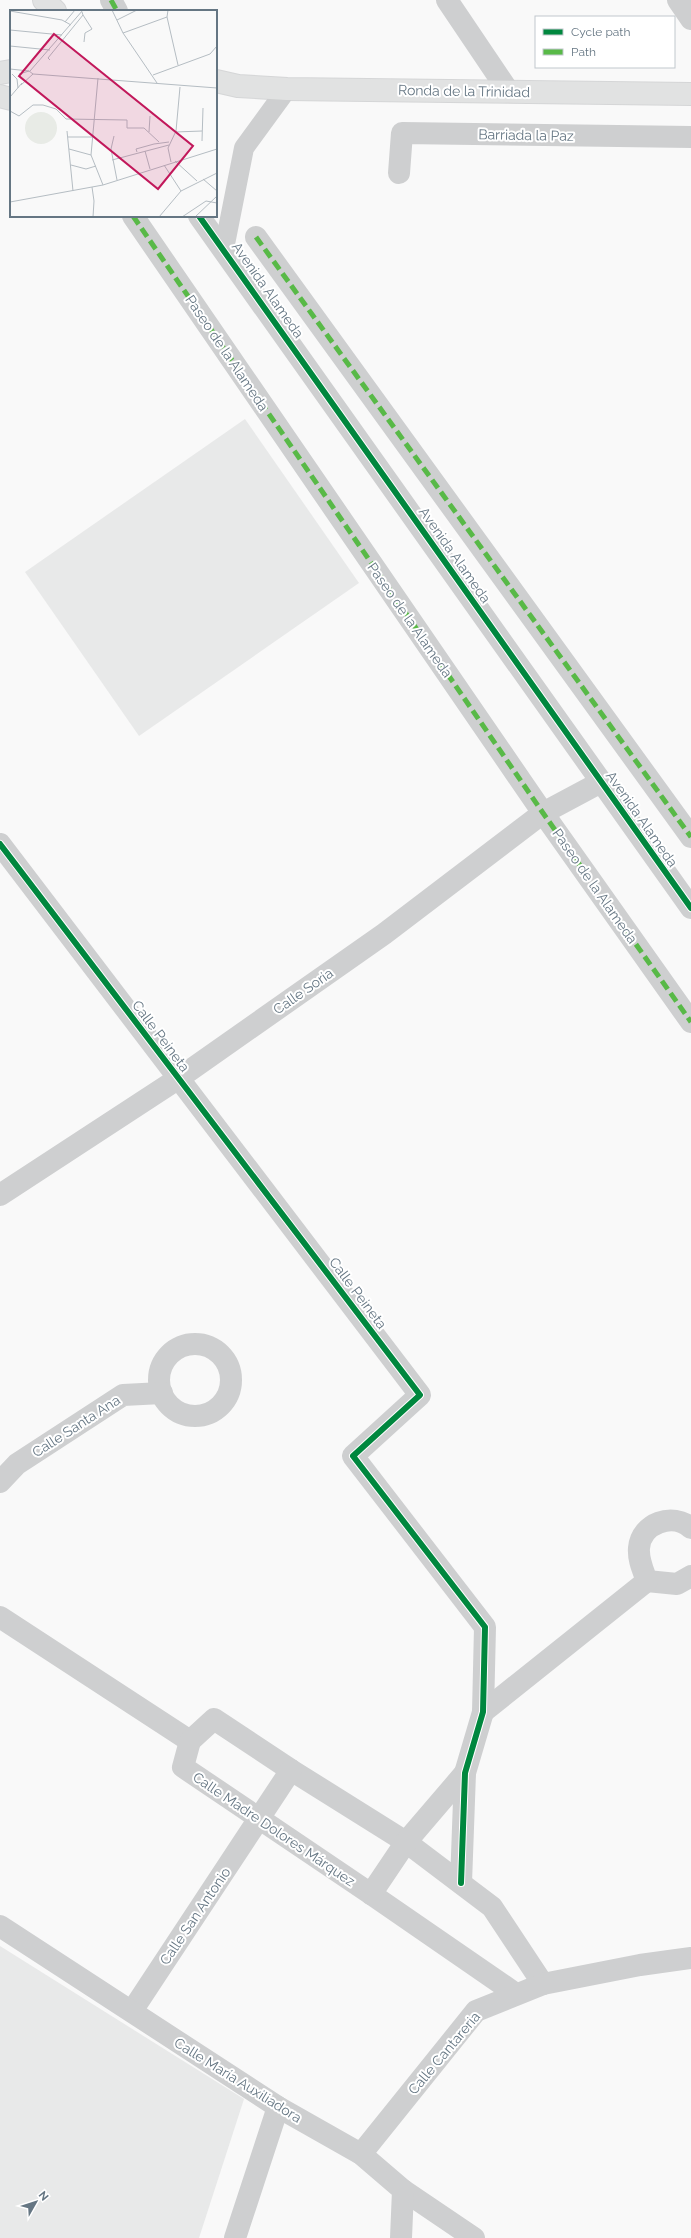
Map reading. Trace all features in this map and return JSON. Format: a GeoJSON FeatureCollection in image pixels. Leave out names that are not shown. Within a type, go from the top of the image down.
{"type":"FeatureCollection","features":[{"type":"Feature","properties":{"kind":"main road"},"geometry":{"type":"LineString","coordinates":[[34,0],[39,10]]}},
{"type":"Feature","properties":{"kind":"main road"},"geometry":{"type":"LineString","coordinates":[[44,0],[54,10]]}},
{"type":"Feature","properties":{"kind":"main road"},"geometry":{"type":"LineString","coordinates":[[0,73],[10,72]]}},
{"type":"Feature","properties":{"kind":"main road","name":"Ronda de la Trinidad"},"geometry":{"type":"LineString","coordinates":[[217,81],[238,86],[287,89],[691,94]]}},
{"type":"Feature","properties":{"kind":"main road","name":"Ronda de la Trinidad"},"geometry":{"type":"LineString","coordinates":[[217,94],[238,86]]}},
{"type":"Feature","properties":{"kind":"main road"},"geometry":{"type":"LineString","coordinates":[[0,96],[10,99]]}},
{"type":"Feature","properties":{"kind":"street"},"geometry":{"type":"LineString","coordinates":[[111,0],[116,10]]}},
{"type":"Feature","properties":{"kind":"street"},"geometry":{"type":"LineString","coordinates":[[447,0],[509,92]]}},
{"type":"Feature","properties":{"kind":"street"},"geometry":{"type":"LineString","coordinates":[[678,0],[691,19]]}},
{"type":"Feature","properties":{"kind":"street","name":"Barriada la Paz"},"geometry":{"type":"LineString","coordinates":[[399,173],[402,133],[691,137]]}},
{"type":"Feature","properties":{"kind":"street","name":"Paseo de la Alameda"},"geometry":{"type":"LineString","coordinates":[[134,217],[543,813],[691,1022]]}},
{"type":"Feature","properties":{"kind":"street","name":"Avenida Alameda"},"geometry":{"type":"LineString","coordinates":[[200,217],[224,249],[691,908]]}},
{"type":"Feature","properties":{"kind":"street"},"geometry":{"type":"LineString","coordinates":[[256,238],[691,837]]}},
{"type":"Feature","properties":{"kind":"street","name":"Calle Soria"},"geometry":{"type":"LineString","coordinates":[[0,1195],[179,1078],[384,934],[543,813],[601,782]]}},
{"type":"Feature","properties":{"kind":"street","name":"Calle Peineta"},"geometry":{"type":"LineString","coordinates":[[0,844],[420,1395],[353,1456],[485,1626],[483,1712],[465,1773]]}},
{"type":"Feature","properties":{"kind":"street","name":"Calle Santa Ana"},"geometry":{"type":"LineString","coordinates":[[0,1482],[18,1464],[123,1395],[162,1393]]}},
{"type":"Feature","properties":{"kind":"street"},"geometry":{"type":"LineString","coordinates":[[647,1581],[639,1557],[639,1546],[648,1528],[667,1520],[677,1521],[691,1528]]}},
{"type":"Feature","properties":{"kind":"street"},"geometry":{"type":"LineString","coordinates":[[483,1712],[647,1581],[677,1584],[691,1576]]}},
{"type":"Feature","properties":{"kind":"street"},"geometry":{"type":"LineString","coordinates":[[0,1617],[190,1741],[214,1719],[291,1770],[406,1842],[492,1907],[543,1984]]}},
{"type":"Feature","properties":{"kind":"street","name":"Calle Madre Dolores Márquez"},"geometry":{"type":"LineString","coordinates":[[190,1741],[183,1768],[371,1894],[516,1994]]}},
{"type":"Feature","properties":{"kind":"street","name":"Calle San Antonio"},"geometry":{"type":"LineString","coordinates":[[132,2012],[291,1770]]}},
{"type":"Feature","properties":{"kind":"street"},"geometry":{"type":"LineString","coordinates":[[371,1894],[406,1842],[465,1773]]}},
{"type":"Feature","properties":{"kind":"street"},"geometry":{"type":"LineString","coordinates":[[461,1883],[465,1773]]}},
{"type":"Feature","properties":{"kind":"street","name":"Calle María Auxiliadora"},"geometry":{"type":"LineString","coordinates":[[0,1926],[278,2107],[361,2154],[404,2190],[474,2238]]}},
{"type":"Feature","properties":{"kind":"street","name":"Calle Cantareria"},"geometry":{"type":"LineString","coordinates":[[361,2154],[476,2011],[543,1984],[640,1965],[691,1958]]}},
{"type":"Feature","properties":{"kind":"street"},"geometry":{"type":"LineString","coordinates":[[235,2238],[278,2107]]}},
{"type":"Feature","properties":{"kind":"street"},"geometry":{"type":"LineString","coordinates":[[401,2238],[404,2190]]}},
{"type":"Feature","properties":{"kind":"lane"},"geometry":{"type":"LineString","coordinates":[[224,249],[244,148],[287,89]]}},
{"type":"Feature","properties":{"kind":"shaded area"},"geometry":{"type":"Polygon","coordinates":[[[245,419],[359,583],[139,736],[25,572],[245,419]]]}},
{"type":"Feature","properties":{"kind":"shaded area"},"geometry":{"type":"Polygon","coordinates":[[[0,1946],[244,2099],[199,2238],[0,2238],[0,1946]]]}},
{"type":"Feature","properties":{"kind":"marked path"},"geometry":{"type":"LineString","coordinates":[[111,0],[116,10]]}},
{"type":"Feature","properties":{"kind":"marked path"},"geometry":{"type":"LineString","coordinates":[[134,217],[543,813],[691,1022]]}},
{"type":"Feature","properties":{"kind":"marked path"},"geometry":{"type":"LineString","coordinates":[[256,237],[691,837]]}},
{"type":"Feature","properties":{"kind":"cycle path"},"geometry":{"type":"LineString","coordinates":[[200,217],[691,908]]}},
{"type":"Feature","properties":{"kind":"cycle path"},"geometry":{"type":"LineString","coordinates":[[0,844],[420,1395],[353,1456],[485,1627],[483,1712],[465,1773],[461,1883]]}}]}
